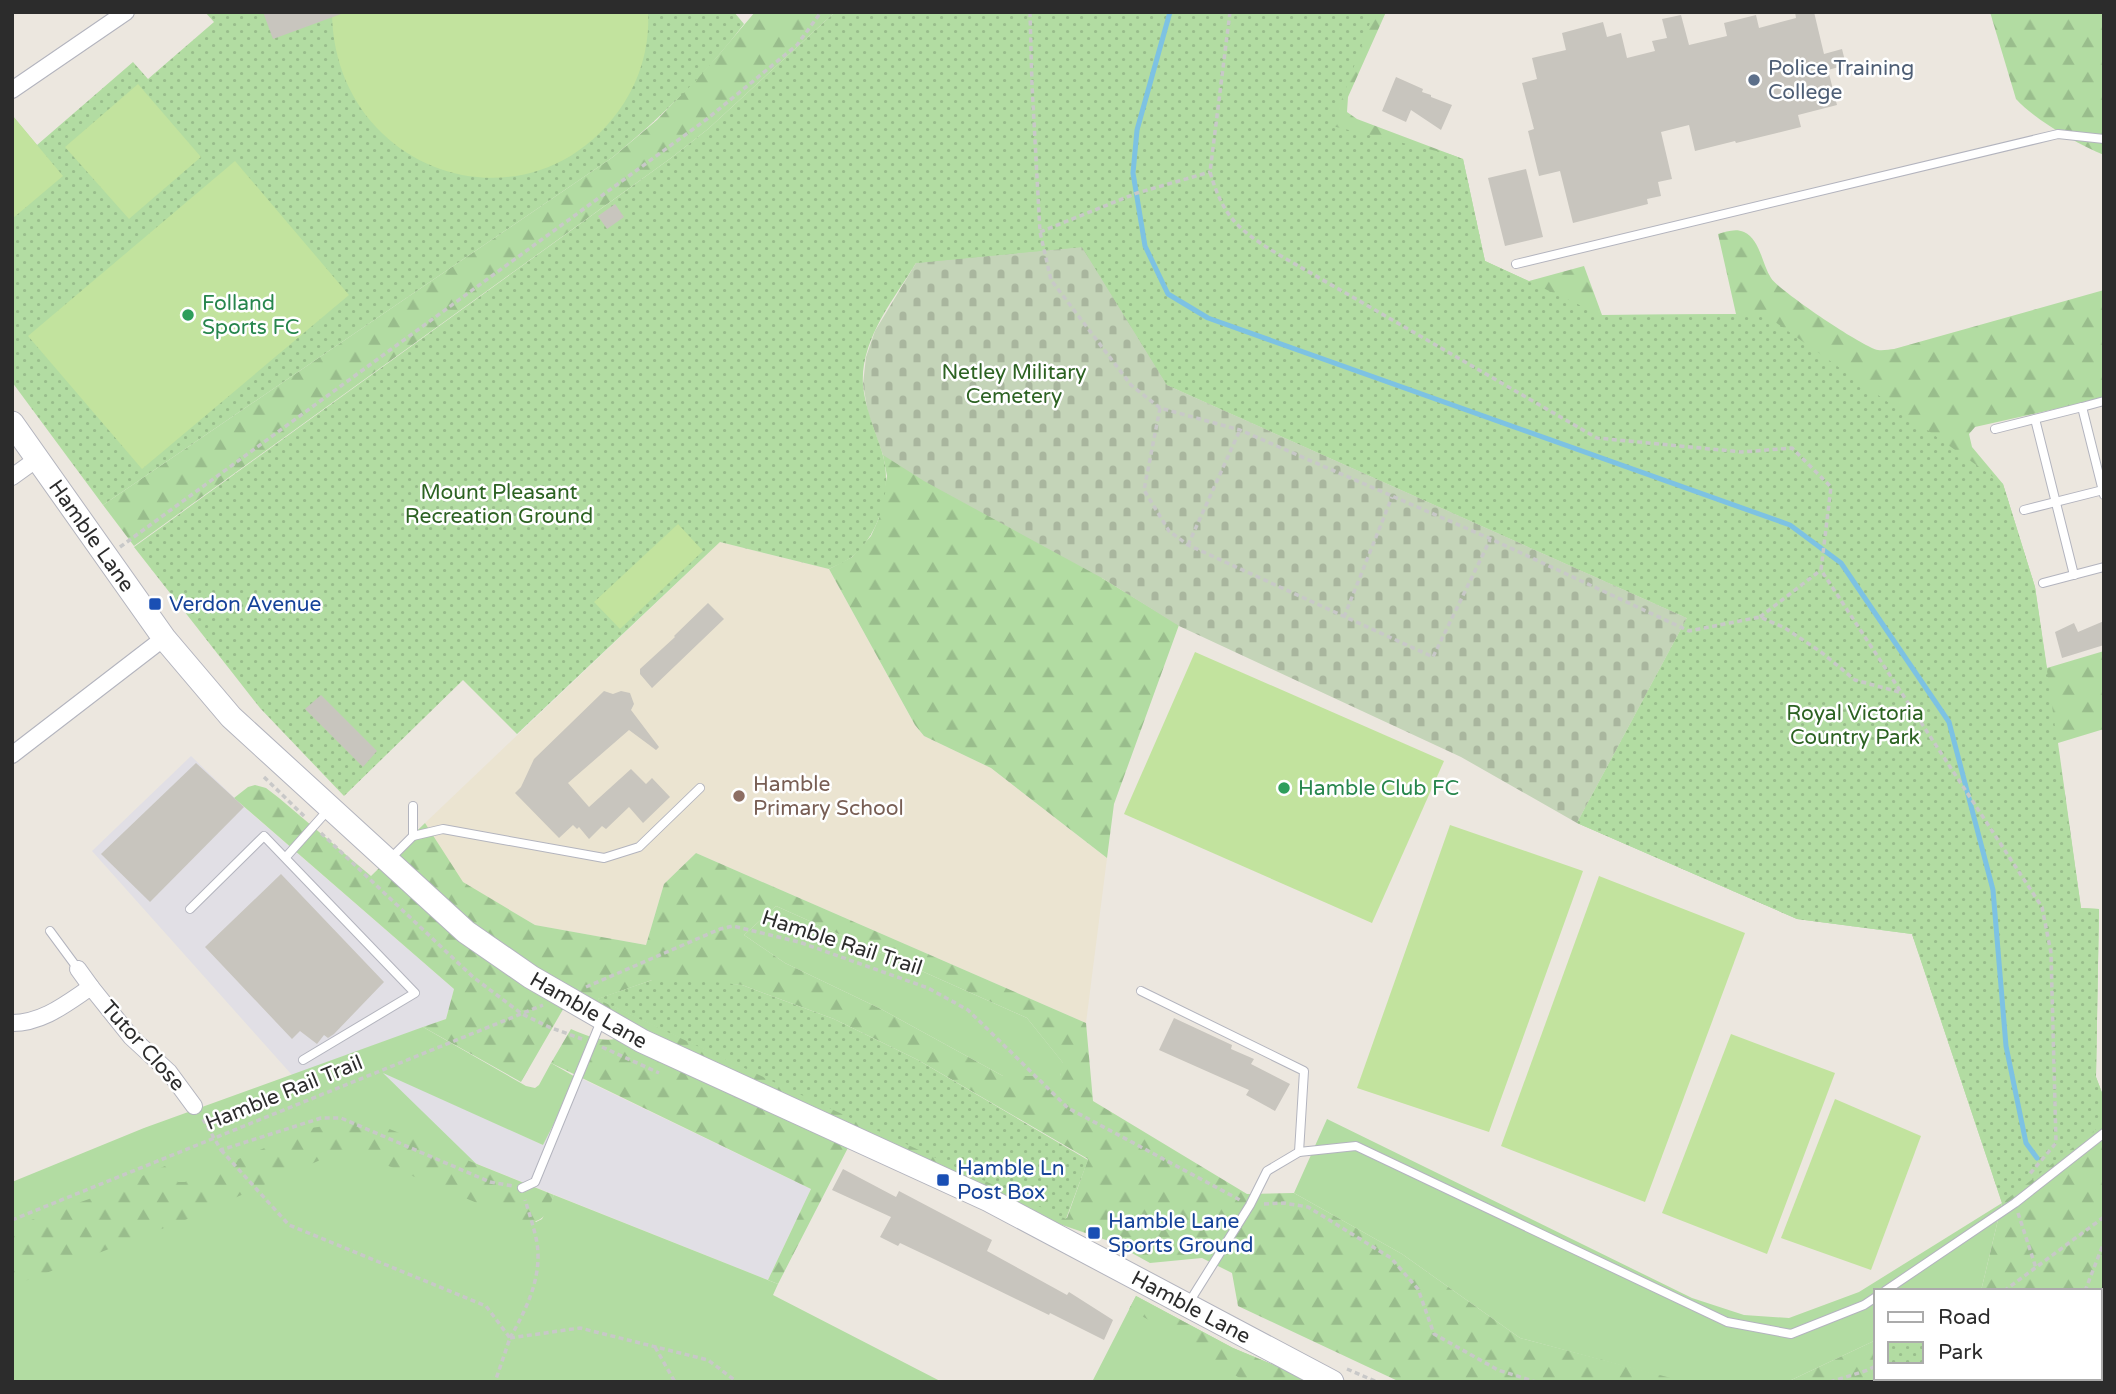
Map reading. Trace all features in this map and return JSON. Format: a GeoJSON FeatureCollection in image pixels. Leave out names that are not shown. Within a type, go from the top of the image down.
{"type":"FeatureCollection","features":[{"type":"Feature","properties":{"kind":"main road","name":"Hamble Lane"},"geometry":{"type":"LineString","coordinates":[[12,423],[164,638],[231,717],[466,932],[531,977],[642,1041],[989,1200],[1332,1382]]}},
{"type":"Feature","properties":{"kind":"street"},"geometry":{"type":"LineString","coordinates":[[12,90],[126,12]]}},
{"type":"Feature","properties":{"kind":"street"},"geometry":{"type":"LineString","coordinates":[[12,477],[37,459]]}},
{"type":"Feature","properties":{"kind":"street"},"geometry":{"type":"LineString","coordinates":[[12,755],[164,638]]}},
{"type":"Feature","properties":{"kind":"street","name":"Tutor Close"},"geometry":{"type":"LineString","coordinates":[[78,969],[131,1037],[169,1072],[194,1106]]}},
{"type":"Feature","properties":{"kind":"street","name":"Tutor Close"},"geometry":{"type":"LineString","coordinates":[[12,1023],[30,1022],[51,1013],[91,987]]}},
{"type":"Feature","properties":{"kind":"lane"},"geometry":{"type":"LineString","coordinates":[[1516,264],[2058,134],[2104,139]]}},
{"type":"Feature","properties":{"kind":"lane"},"geometry":{"type":"LineString","coordinates":[[1995,429],[2104,401]]}},
{"type":"Feature","properties":{"kind":"lane"},"geometry":{"type":"LineString","coordinates":[[2024,510],[2103,492],[2082,407]]}},
{"type":"Feature","properties":{"kind":"lane"},"geometry":{"type":"LineString","coordinates":[[2035,419],[2074,575]]}},
{"type":"Feature","properties":{"kind":"lane"},"geometry":{"type":"LineString","coordinates":[[2043,583],[2104,567]]}},
{"type":"Feature","properties":{"kind":"lane"},"geometry":{"type":"LineString","coordinates":[[388,861],[413,835],[443,829],[604,858],[639,847],[700,788]]}},
{"type":"Feature","properties":{"kind":"lane"},"geometry":{"type":"LineString","coordinates":[[413,806],[413,835]]}},
{"type":"Feature","properties":{"kind":"lane"},"geometry":{"type":"LineString","coordinates":[[286,857],[330,808]]}},
{"type":"Feature","properties":{"kind":"lane"},"geometry":{"type":"LineString","coordinates":[[190,909],[264,836],[415,993],[303,1060]]}},
{"type":"Feature","properties":{"kind":"lane"},"geometry":{"type":"LineString","coordinates":[[50,931],[78,969]]}},
{"type":"Feature","properties":{"kind":"lane"},"geometry":{"type":"LineString","coordinates":[[1141,991],[1304,1071],[1298,1152]]}},
{"type":"Feature","properties":{"kind":"lane"},"geometry":{"type":"LineString","coordinates":[[522,1188],[535,1182],[602,1018]]}},
{"type":"Feature","properties":{"kind":"lane"},"geometry":{"type":"LineString","coordinates":[[1888,1289],[2015,1203],[2104,1133]]}},
{"type":"Feature","properties":{"kind":"lane"},"geometry":{"type":"LineString","coordinates":[[1187,1306],[1250,1205],[1267,1171],[1298,1152],[1356,1146],[1727,1322],[1791,1334],[1864,1305],[1874,1298]]}},
{"type":"Feature","properties":{"kind":"path"},"geometry":{"type":"LineString","coordinates":[[125,556],[120,547],[707,119],[797,45],[821,12]]}},
{"type":"Feature","properties":{"kind":"path"},"geometry":{"type":"LineString","coordinates":[[1030,12],[1040,232],[1051,280],[1131,385],[1160,408],[1240,430],[1491,539],[1689,631],[1760,617],[1821,570]]}},
{"type":"Feature","properties":{"kind":"path"},"geometry":{"type":"LineString","coordinates":[[1230,12],[1210,172],[1217,195],[1238,228],[1597,438],[1742,452],[1792,448],[1831,487],[1821,570],[2042,907],[2051,953],[2056,1143],[2015,1191],[2015,1203],[2036,1268]]}},
{"type":"Feature","properties":{"kind":"path"},"geometry":{"type":"LineString","coordinates":[[1040,232],[1137,193],[1210,172]]}},
{"type":"Feature","properties":{"kind":"path"},"geometry":{"type":"LineString","coordinates":[[1160,408],[1144,490],[1169,531],[1188,545],[1433,657],[1491,539]]}},
{"type":"Feature","properties":{"kind":"path"},"geometry":{"type":"LineString","coordinates":[[1188,545],[1240,430]]}},
{"type":"Feature","properties":{"kind":"path"},"geometry":{"type":"LineString","coordinates":[[1343,617],[1392,497]]}},
{"type":"Feature","properties":{"kind":"path"},"geometry":{"type":"LineString","coordinates":[[1760,617],[1785,628],[1855,680],[1901,693]]}},
{"type":"Feature","properties":{"kind":"path","name":"Hamble Rail Trail"},"geometry":{"type":"LineString","coordinates":[[12,1220],[564,996],[720,929],[733,926],[799,943],[928,988],[968,1010],[1068,1108],[1250,1205]]}},
{"type":"Feature","properties":{"kind":"path"},"geometry":{"type":"LineString","coordinates":[[194,1106],[221,1150],[289,1225],[486,1306],[510,1338]]}},
{"type":"Feature","properties":{"kind":"path"},"geometry":{"type":"LineString","coordinates":[[221,1150],[321,1118],[341,1118],[490,1182],[522,1188],[537,1240],[536,1279],[526,1310],[510,1338],[495,1382]]}},
{"type":"Feature","properties":{"kind":"path"},"geometry":{"type":"LineString","coordinates":[[1250,1205],[1284,1203],[1308,1207],[1391,1258],[1418,1289],[1434,1334],[1498,1370],[1536,1382]]}},
{"type":"Feature","properties":{"kind":"path"},"geometry":{"type":"LineString","coordinates":[[2007,1289],[2104,1217]]}},
{"type":"Feature","properties":{"kind":"path"},"geometry":{"type":"LineString","coordinates":[[2086,1289],[2104,1242]]}},
{"type":"Feature","properties":{"kind":"path"},"geometry":{"type":"LineString","coordinates":[[510,1338],[580,1328],[708,1360],[737,1382]]}},
{"type":"Feature","properties":{"kind":"path"},"geometry":{"type":"LineString","coordinates":[[654,1347],[675,1382]]}},
{"type":"Feature","properties":{"kind":"path"},"geometry":{"type":"LineString","coordinates":[[1830,1382],[1874,1367]]}},
{"type":"Feature","properties":{"kind":"shaded area","name":"Hamble Primary School"},"geometry":{"type":"Polygon","coordinates":[[[720,542],[829,569],[915,725],[924,736],[991,768],[1107,858],[1086,1023],[696,853],[664,884],[646,945],[535,925],[462,882],[425,823],[720,542]]]}},
{"type":"Feature","properties":{"kind":"shaded area"},"geometry":{"type":"Polygon","coordinates":[[[191,756],[244,807],[454,989],[446,1019],[292,1075],[92,851],[191,756]]]}},
{"type":"Feature","properties":{"kind":"shaded area"},"geometry":{"type":"Polygon","coordinates":[[[380,1071],[543,1145],[576,1076],[811,1189],[768,1280],[357,1116],[380,1071]]]}},
{"type":"Feature","properties":{"kind":"green space"},"geometry":{"type":"Polygon","coordinates":[[[205,12],[734,12],[744,24],[682,94],[613,157],[103,505],[12,382],[12,115],[37,145],[133,62],[148,79],[214,22],[205,12]]]}},
{"type":"Feature","properties":{"kind":"green space"},"geometry":{"type":"Polygon","coordinates":[[[332,12],[648,12],[648,24],[643,60],[630,93],[586,145],[541,170],[492,178],[445,170],[401,149],[365,114],[341,68],[332,12]]]}},
{"type":"Feature","properties":{"kind":"green space"},"geometry":{"type":"Polygon","coordinates":[[[755,12],[835,12],[708,129],[671,158],[134,546],[103,505],[613,157],[657,120],[755,12]]]}},
{"type":"Feature","properties":{"kind":"green space","name":"Royal Victoria Country Park"},"geometry":{"type":"Polygon","coordinates":[[[835,12],[1374,12],[1332,126],[1463,159],[1485,261],[1601,315],[1764,314],[2003,484],[2035,587],[2081,908],[2099,909],[2096,1077],[2104,1098],[2104,1123],[2002,1203],[1912,934],[1797,919],[1577,823],[1687,618],[1167,385],[1082,247],[916,263],[880,321],[867,352],[864,394],[885,466],[885,494],[871,535],[851,558],[829,569],[720,542],[517,734],[463,680],[344,796],[260,708],[134,547],[671,158],[708,129],[835,12]]]}},
{"type":"Feature","properties":{"kind":"green space","name":"Royal Victoria Country Park"},"geometry":{"type":"Polygon","coordinates":[[[960,12],[1386,12],[1348,97],[1347,112],[1357,119],[1463,159],[1485,261],[1529,281],[1584,266],[1602,315],[1736,314],[1718,234],[1734,230],[1744,232],[1754,240],[1771,278],[1777,284],[1840,330],[1878,350],[1894,349],[2104,290],[2104,398],[1975,427],[1969,434],[1972,447],[2003,484],[2035,587],[2047,668],[2104,651],[2104,729],[2058,743],[2081,908],[2099,909],[2096,1077],[2104,1098],[2102,1307],[2102,1289],[1981,1289],[2002,1203],[1912,934],[1797,919],[1577,823],[1687,618],[1167,385],[1102,578],[1179,625],[1114,804],[1107,858],[991,768],[924,736],[915,725],[829,569],[852,557],[871,536],[879,518],[887,476],[883,455],[960,12]]]}},
{"type":"Feature","properties":{"kind":"green space"},"geometry":{"type":"Polygon","coordinates":[[[1990,12],[2104,12],[2104,155],[2057,131],[2016,99],[1990,12]]]}},
{"type":"Feature","properties":{"kind":"green space"},"geometry":{"type":"Polygon","coordinates":[[[138,84],[201,157],[129,219],[65,147],[138,84]]]}},
{"type":"Feature","properties":{"kind":"green space"},"geometry":{"type":"Polygon","coordinates":[[[12,115],[63,176],[12,219],[12,115]]]}},
{"type":"Feature","properties":{"kind":"green space","name":"Folland Sports FC"},"geometry":{"type":"Polygon","coordinates":[[[235,161],[349,295],[142,469],[28,336],[235,161]]]}},
{"type":"Feature","properties":{"kind":"green space","name":"Netley Military Cemetery"},"geometry":{"type":"Polygon","coordinates":[[[1082,247],[1167,385],[1687,618],[1577,823],[1461,757],[1179,626],[1102,578],[924,481],[883,455],[868,413],[863,384],[866,357],[875,331],[916,263],[1082,247]]]}},
{"type":"Feature","properties":{"kind":"green space"},"geometry":{"type":"Polygon","coordinates":[[[678,524],[703,551],[620,629],[594,602],[678,524]]]}},
{"type":"Feature","properties":{"kind":"green space","name":"Hamble Club FC"},"geometry":{"type":"Polygon","coordinates":[[[1195,652],[1444,761],[1372,923],[1124,814],[1195,652]]]}},
{"type":"Feature","properties":{"kind":"green space"},"geometry":{"type":"Polygon","coordinates":[[[255,785],[266,788],[371,876],[425,823],[463,882],[535,925],[646,945],[664,884],[696,853],[1086,1023],[1093,1101],[1247,1194],[1294,1193],[1402,1254],[1520,1338],[1686,1382],[1400,1382],[1238,1306],[1232,1273],[1202,1258],[1150,1263],[1112,1242],[989,1200],[853,1138],[778,1284],[768,1280],[811,1189],[551,1063],[571,1029],[603,1039],[622,1037],[569,999],[521,1082],[423,1027],[446,1019],[454,989],[234,798],[255,785]],[[776,906],[744,935],[785,963],[881,1009],[1003,1076],[1060,1076],[1063,1063],[1027,1018],[776,906]],[[652,980],[598,999],[1067,1218],[1088,1159],[918,1060],[834,1019],[742,985],[652,980]]]}},
{"type":"Feature","properties":{"kind":"green space"},"geometry":{"type":"Polygon","coordinates":[[[1450,825],[1583,871],[1489,1132],[1357,1088],[1450,825]]]}},
{"type":"Feature","properties":{"kind":"green space"},"geometry":{"type":"Polygon","coordinates":[[[1599,876],[1745,933],[1645,1202],[1501,1146],[1599,876]]]}},
{"type":"Feature","properties":{"kind":"green space"},"geometry":{"type":"Polygon","coordinates":[[[776,906],[1027,1018],[1064,1064],[1060,1076],[1003,1076],[881,1009],[785,963],[744,935],[776,906]]]}},
{"type":"Feature","properties":{"kind":"green space"},"geometry":{"type":"Polygon","coordinates":[[[652,980],[696,980],[742,985],[834,1019],[918,1060],[1088,1160],[1066,1219],[597,999],[652,980]]]}},
{"type":"Feature","properties":{"kind":"green space"},"geometry":{"type":"Polygon","coordinates":[[[423,1027],[526,1086],[535,1088],[539,1085],[551,1063],[577,1078],[543,1145],[383,1073],[536,1222],[542,1219],[554,1195],[778,1284],[773,1295],[942,1382],[12,1382],[12,1182],[144,1128],[423,1027]]]}},
{"type":"Feature","properties":{"kind":"green space"},"geometry":{"type":"Polygon","coordinates":[[[1731,1034],[1835,1073],[1767,1254],[1662,1213],[1731,1034]]]}},
{"type":"Feature","properties":{"kind":"green space"},"geometry":{"type":"Polygon","coordinates":[[[1835,1099],[1921,1136],[1871,1270],[1781,1238],[1835,1099]]]}},
{"type":"Feature","properties":{"kind":"green space"},"geometry":{"type":"Polygon","coordinates":[[[357,1116],[554,1195],[547,1211],[537,1221],[525,1223],[379,1162],[340,1155],[327,1157],[185,1220],[12,1286],[12,1227],[89,1199],[165,1166],[178,1182],[185,1182],[311,1128],[325,1126],[349,1130],[357,1116]]]}},
{"type":"Feature","properties":{"kind":"green space"},"geometry":{"type":"Polygon","coordinates":[[[1327,1119],[1692,1298],[1744,1315],[1789,1318],[1859,1292],[2002,1203],[1981,1289],[1874,1289],[1874,1341],[1787,1382],[1686,1382],[1520,1338],[1402,1254],[1294,1193],[1327,1119]]]}},
{"type":"Feature","properties":{"kind":"green space"},"geometry":{"type":"Polygon","coordinates":[[[1136,1296],[1233,1348],[1314,1382],[1092,1382],[1136,1296]]]}},
{"type":"Feature","properties":{"kind":"green space"},"geometry":{"type":"Polygon","coordinates":[[[1136,1296],[1233,1348],[1314,1382],[1246,1382],[1192,1344],[1129,1309],[1136,1296]]]}},
{"type":"Feature","properties":{"kind":"green space"},"geometry":{"type":"Polygon","coordinates":[[[1874,1341],[1874,1380],[2070,1380],[2069,1382],[1787,1382],[1874,1341]]]}},
{"type":"Feature","properties":{"kind":"building"},"geometry":{"type":"Polygon","coordinates":[[[263,12],[341,12],[341,14],[273,39],[263,12]]]}},
{"type":"Feature","properties":{"kind":"building"},"geometry":{"type":"Polygon","coordinates":[[[1795,12],[1814,12],[1824,54],[1842,49],[1846,65],[1828,70],[1837,105],[1798,115],[1801,127],[1695,151],[1689,125],[1661,132],[1672,179],[1658,182],[1661,196],[1647,199],[1648,204],[1573,223],[1560,171],[1539,176],[1528,131],[1534,129],[1522,83],[1537,79],[1532,58],[1566,50],[1562,33],[1603,22],[1607,37],[1621,33],[1627,58],[1655,51],[1652,41],[1667,38],[1662,19],[1681,15],[1689,45],[1727,36],[1724,23],[1756,15],[1759,28],[1796,18],[1795,12]]]}},
{"type":"Feature","properties":{"kind":"building"},"geometry":{"type":"Polygon","coordinates":[[[1396,77],[1423,89],[1422,92],[1431,97],[1452,105],[1441,130],[1411,110],[1406,122],[1382,111],[1396,77]]]}},
{"type":"Feature","properties":{"kind":"building"},"geometry":{"type":"Polygon","coordinates":[[[1526,169],[1543,237],[1505,246],[1488,178],[1526,169]]]}},
{"type":"Feature","properties":{"kind":"building"},"geometry":{"type":"Polygon","coordinates":[[[615,204],[624,217],[607,229],[598,216],[615,204]]]}},
{"type":"Feature","properties":{"kind":"building"},"geometry":{"type":"Polygon","coordinates":[[[708,603],[724,619],[652,688],[640,674],[640,669],[708,603]]]}},
{"type":"Feature","properties":{"kind":"building"},"geometry":{"type":"Polygon","coordinates":[[[2104,621],[2104,645],[2062,658],[2055,632],[2074,623],[2078,632],[2104,621]]]}},
{"type":"Feature","properties":{"kind":"building"},"geometry":{"type":"Polygon","coordinates":[[[604,691],[613,694],[621,691],[630,693],[634,704],[631,710],[659,747],[656,750],[629,730],[568,783],[589,807],[631,769],[646,784],[652,778],[670,797],[643,823],[629,807],[606,829],[602,826],[589,839],[579,827],[577,829],[573,825],[559,838],[515,793],[521,787],[534,759],[604,691]]]}},
{"type":"Feature","properties":{"kind":"building"},"geometry":{"type":"Polygon","coordinates":[[[321,695],[377,751],[363,767],[305,709],[321,695]]]}},
{"type":"Feature","properties":{"kind":"building"},"geometry":{"type":"Polygon","coordinates":[[[196,763],[244,807],[150,902],[101,854],[196,763]]]}},
{"type":"Feature","properties":{"kind":"building"},"geometry":{"type":"Polygon","coordinates":[[[281,874],[384,982],[334,1034],[328,1038],[324,1035],[317,1044],[300,1031],[292,1039],[205,947],[281,874]]]}},
{"type":"Feature","properties":{"kind":"building"},"geometry":{"type":"Polygon","coordinates":[[[1174,1018],[1232,1045],[1231,1049],[1254,1059],[1251,1064],[1290,1084],[1275,1111],[1246,1095],[1249,1090],[1159,1050],[1174,1018]]]}},
{"type":"Feature","properties":{"kind":"building"},"geometry":{"type":"Polygon","coordinates":[[[843,1169],[896,1197],[899,1191],[992,1240],[987,1251],[1067,1295],[1069,1292],[1113,1320],[1104,1340],[900,1243],[898,1246],[880,1237],[891,1217],[832,1190],[843,1169]]]}},
{"type":"Feature","properties":{"kind":"waterway"},"geometry":{"type":"LineString","coordinates":[[1170,12],[1137,130],[1133,173],[1145,246],[1168,294],[1208,318],[1790,525],[1841,563],[1949,722],[1993,890],[2006,1046],[2026,1143],[2037,1158]]}},
{"type":"Feature","properties":{"kind":"railway"},"geometry":{"type":"LineString","coordinates":[[2102,1334],[2104,1329]]}},
{"type":"Feature","properties":{"kind":"railway"},"geometry":{"type":"LineString","coordinates":[[2102,1361],[2104,1356]]}},
{"type":"Feature","properties":{"kind":"place","name":"Police Training College"},"geometry":{"type":"Point","coordinates":[1754,80]}},
{"type":"Feature","properties":{"kind":"place","name":"Folland Sports FC"},"geometry":{"type":"Point","coordinates":[188,315]}},
{"type":"Feature","properties":{"kind":"place","name":"Verdon Avenue"},"geometry":{"type":"Point","coordinates":[155,604]}},
{"type":"Feature","properties":{"kind":"place","name":"Hamble Club FC"},"geometry":{"type":"Point","coordinates":[1284,788]}},
{"type":"Feature","properties":{"kind":"place","name":"Hamble Primary School"},"geometry":{"type":"Point","coordinates":[739,796]}},
{"type":"Feature","properties":{"kind":"place","name":"Hamble Ln Post Box"},"geometry":{"type":"Point","coordinates":[943,1180]}},
{"type":"Feature","properties":{"kind":"place","name":"Hamble Lane Sports Ground"},"geometry":{"type":"Point","coordinates":[1094,1233]}},
{"type":"Feature","properties":{"kind":"park label","name":"Mount Pleasant Recreation Ground"},"geometry":{"type":"Point","coordinates":[499,504]}}]}
